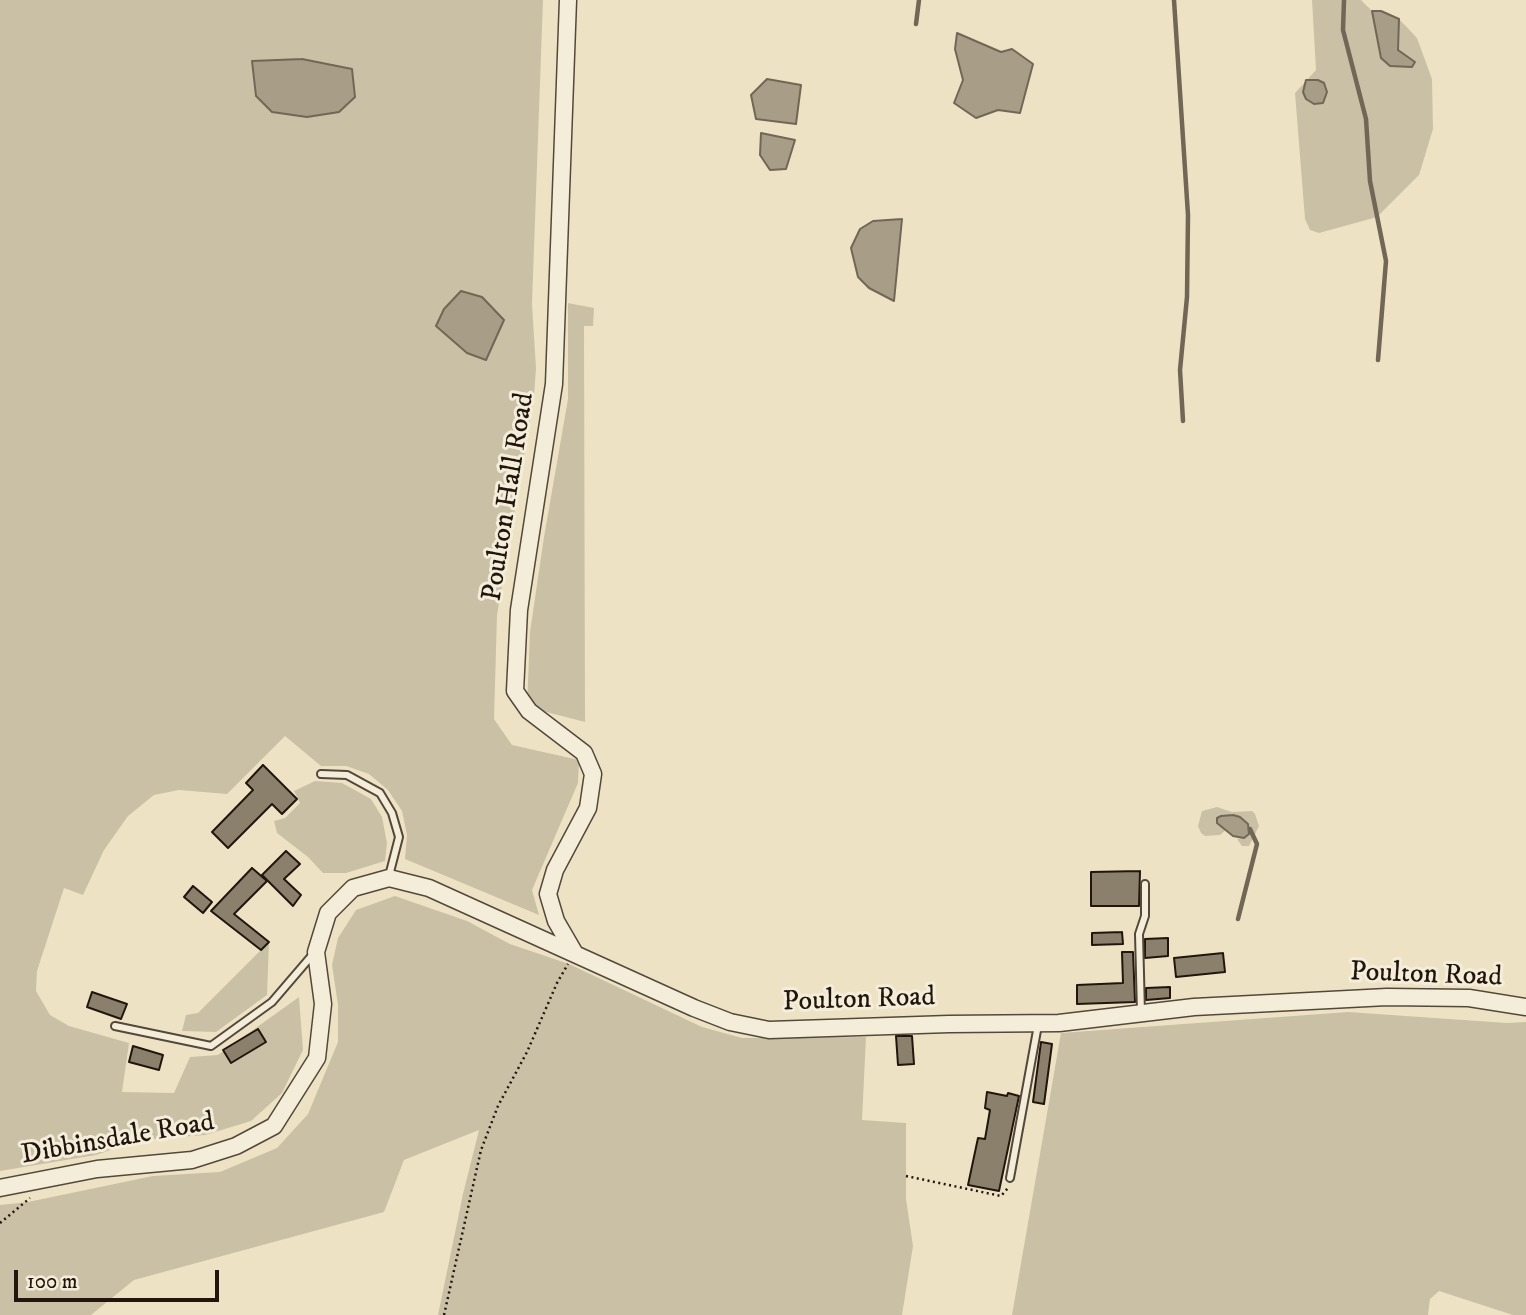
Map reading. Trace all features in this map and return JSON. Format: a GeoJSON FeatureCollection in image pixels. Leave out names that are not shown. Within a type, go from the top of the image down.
{"type":"FeatureCollection","features":[{"type":"Feature","properties":{"kind":"street","name":"Poulton Hall Road"},"geometry":{"type":"LineString","coordinates":[[568,0],[554,384],[519,610],[515,691],[528,711],[584,753],[593,774],[588,808],[555,870],[548,894],[556,921],[575,953]]}},
{"type":"Feature","properties":{"kind":"street","name":"Poulton Road"},"geometry":{"type":"LineString","coordinates":[[323,1004],[316,952],[328,913],[354,888],[389,878],[429,888],[694,1008],[739,1024],[769,1030],[1059,1023],[1280,1001],[1387,997],[1469,998],[1526,1007]]}},
{"type":"Feature","properties":{"kind":"street","name":"Dibbinsdale Road"},"geometry":{"type":"LineString","coordinates":[[0,1188],[97,1169],[192,1160],[236,1146],[274,1126],[317,1058],[323,1004]]}},
{"type":"Feature","properties":{"kind":"lane"},"geometry":{"type":"LineString","coordinates":[[321,774],[346,775],[380,793],[392,813],[399,837],[389,878]]}},
{"type":"Feature","properties":{"kind":"lane"},"geometry":{"type":"LineString","coordinates":[[1142,1013],[1139,934],[1145,916],[1145,884]]}},
{"type":"Feature","properties":{"kind":"lane"},"geometry":{"type":"LineString","coordinates":[[115,1026],[211,1045],[272,1002],[316,952]]}},
{"type":"Feature","properties":{"kind":"lane"},"geometry":{"type":"LineString","coordinates":[[1010,1178],[1039,1023]]}},
{"type":"Feature","properties":{"kind":"path"},"geometry":{"type":"LineString","coordinates":[[444,1315],[481,1150],[498,1106],[527,1052],[557,983],[575,953]]}},
{"type":"Feature","properties":{"kind":"path"},"geometry":{"type":"LineString","coordinates":[[906,1175],[1000,1196],[1008,1188],[1010,1178]]}},
{"type":"Feature","properties":{"kind":"path"},"geometry":{"type":"LineString","coordinates":[[0,1223],[36,1193]]}},
{"type":"Feature","properties":{"kind":"shaded area"},"geometry":{"type":"Polygon","coordinates":[[[0,0],[543,0],[532,304],[536,368],[534,397],[497,615],[494,719],[512,745],[579,760],[578,783],[532,890],[539,915],[405,859],[407,835],[402,811],[388,790],[369,774],[346,766],[321,766],[285,736],[227,794],[179,790],[154,795],[128,816],[104,850],[83,895],[64,888],[37,971],[36,991],[50,1015],[69,1026],[129,1043],[122,1092],[174,1093],[190,1057],[218,1055],[299,997],[303,1050],[282,1093],[251,1121],[205,1135],[139,1140],[96,1155],[0,1171],[0,0]]]}},
{"type":"Feature","properties":{"kind":"shaded area"},"geometry":{"type":"Polygon","coordinates":[[[1312,0],[1361,0],[1372,11],[1381,11],[1399,19],[1417,38],[1432,79],[1433,129],[1419,175],[1377,217],[1319,233],[1310,230],[1305,219],[1295,93],[1316,70],[1312,0]]]}},
{"type":"Feature","properties":{"kind":"shaded area"},"geometry":{"type":"Polygon","coordinates":[[[1372,11],[1381,11],[1399,19],[1398,50],[1415,62],[1412,67],[1390,66],[1381,58],[1372,11]]]}},
{"type":"Feature","properties":{"kind":"shaded area"},"geometry":{"type":"Polygon","coordinates":[[[957,33],[1001,52],[1012,49],[1033,64],[1020,113],[998,110],[976,118],[954,103],[963,80],[955,49],[957,33]]]}},
{"type":"Feature","properties":{"kind":"shaded area"},"geometry":{"type":"Polygon","coordinates":[[[302,59],[352,69],[355,97],[339,112],[307,117],[272,112],[256,96],[252,61],[302,59]]]}},
{"type":"Feature","properties":{"kind":"shaded area"},"geometry":{"type":"Polygon","coordinates":[[[767,79],[801,85],[796,124],[756,119],[751,95],[767,79]]]}},
{"type":"Feature","properties":{"kind":"shaded area"},"geometry":{"type":"Polygon","coordinates":[[[1306,80],[1324,83],[1327,92],[1323,103],[1314,104],[1306,99],[1303,92],[1306,80]]]}},
{"type":"Feature","properties":{"kind":"shaded area"},"geometry":{"type":"Polygon","coordinates":[[[761,133],[795,140],[786,169],[770,170],[760,155],[761,133]]]}},
{"type":"Feature","properties":{"kind":"shaded area"},"geometry":{"type":"Polygon","coordinates":[[[902,219],[894,301],[869,288],[858,277],[851,248],[860,229],[873,221],[902,219]]]}},
{"type":"Feature","properties":{"kind":"shaded area"},"geometry":{"type":"Polygon","coordinates":[[[461,291],[482,297],[504,320],[486,360],[467,353],[436,326],[444,309],[461,291]]]}},
{"type":"Feature","properties":{"kind":"shaded area"},"geometry":{"type":"Polygon","coordinates":[[[568,303],[594,308],[593,326],[584,326],[585,722],[527,707],[530,632],[568,399],[568,303]]]}},
{"type":"Feature","properties":{"kind":"shaded area"},"geometry":{"type":"Polygon","coordinates":[[[315,781],[342,783],[371,799],[382,817],[387,843],[385,861],[346,873],[323,873],[308,857],[277,833],[274,821],[285,818],[300,803],[294,791],[315,781]]]}},
{"type":"Feature","properties":{"kind":"shaded area"},"geometry":{"type":"Polygon","coordinates":[[[1217,807],[1232,812],[1252,811],[1255,814],[1259,826],[1249,846],[1242,846],[1237,839],[1244,838],[1250,829],[1245,820],[1220,825],[1227,829],[1220,835],[1205,836],[1201,833],[1198,826],[1202,811],[1217,807]]]}},
{"type":"Feature","properties":{"kind":"shaded area"},"geometry":{"type":"Polygon","coordinates":[[[1233,815],[1248,824],[1249,834],[1244,838],[1233,836],[1217,823],[1217,818],[1221,816],[1233,815]]]}},
{"type":"Feature","properties":{"kind":"shaded area"},"geometry":{"type":"Polygon","coordinates":[[[395,896],[467,921],[510,944],[569,964],[702,1027],[742,1038],[866,1037],[862,1120],[906,1123],[906,1199],[913,1246],[902,1315],[438,1315],[479,1130],[404,1160],[384,1212],[134,1280],[91,1315],[0,1315],[0,1205],[28,1202],[153,1176],[220,1172],[277,1148],[308,1114],[338,1042],[338,1005],[332,965],[338,938],[356,910],[395,896]]]}},
{"type":"Feature","properties":{"kind":"shaded area"},"geometry":{"type":"Polygon","coordinates":[[[269,942],[267,995],[216,1032],[182,1031],[186,1015],[198,1013],[269,942]]]}},
{"type":"Feature","properties":{"kind":"shaded area"},"geometry":{"type":"Polygon","coordinates":[[[1348,1012],[1526,1022],[1526,1315],[1513,1315],[1439,1291],[1430,1299],[1428,1315],[1012,1315],[1061,1033],[1348,1012]]]}},
{"type":"Feature","properties":{"kind":"building"},"geometry":{"type":"Polygon","coordinates":[[[263,765],[297,799],[282,814],[272,804],[228,848],[212,832],[253,790],[246,783],[263,765]]]}},
{"type":"Feature","properties":{"kind":"building"},"geometry":{"type":"Polygon","coordinates":[[[286,851],[300,864],[284,879],[301,895],[293,906],[262,875],[286,851]]]}},
{"type":"Feature","properties":{"kind":"building"},"geometry":{"type":"Polygon","coordinates":[[[252,868],[267,881],[234,914],[269,942],[261,950],[211,911],[252,868]]]}},
{"type":"Feature","properties":{"kind":"building"},"geometry":{"type":"Polygon","coordinates":[[[1140,871],[1139,906],[1091,906],[1091,872],[1140,871]]]}},
{"type":"Feature","properties":{"kind":"building"},"geometry":{"type":"Polygon","coordinates":[[[193,886],[212,902],[203,913],[184,897],[193,886]]]}},
{"type":"Feature","properties":{"kind":"building"},"geometry":{"type":"Polygon","coordinates":[[[1122,932],[1123,944],[1092,945],[1092,933],[1122,932]]]}},
{"type":"Feature","properties":{"kind":"building"},"geometry":{"type":"Polygon","coordinates":[[[1168,938],[1168,956],[1145,958],[1145,939],[1168,938]]]}},
{"type":"Feature","properties":{"kind":"building"},"geometry":{"type":"Polygon","coordinates":[[[1122,952],[1133,952],[1135,1002],[1077,1004],[1077,985],[1123,983],[1122,952]]]}},
{"type":"Feature","properties":{"kind":"building"},"geometry":{"type":"Polygon","coordinates":[[[1223,953],[1225,972],[1176,977],[1174,958],[1223,953]]]}},
{"type":"Feature","properties":{"kind":"building"},"geometry":{"type":"Polygon","coordinates":[[[1170,987],[1170,998],[1146,1000],[1146,988],[1170,987]]]}},
{"type":"Feature","properties":{"kind":"building"},"geometry":{"type":"Polygon","coordinates":[[[92,992],[127,1004],[121,1019],[87,1007],[92,992]]]}},
{"type":"Feature","properties":{"kind":"building"},"geometry":{"type":"Polygon","coordinates":[[[258,1029],[266,1042],[231,1063],[223,1050],[258,1029]]]}},
{"type":"Feature","properties":{"kind":"building"},"geometry":{"type":"Polygon","coordinates":[[[896,1036],[912,1036],[914,1064],[898,1065],[896,1036]]]}},
{"type":"Feature","properties":{"kind":"building"},"geometry":{"type":"Polygon","coordinates":[[[1041,1042],[1052,1044],[1044,1104],[1033,1102],[1041,1042]]]}},
{"type":"Feature","properties":{"kind":"building"},"geometry":{"type":"Polygon","coordinates":[[[133,1046],[163,1055],[159,1070],[129,1062],[133,1046]]]}},
{"type":"Feature","properties":{"kind":"building"},"geometry":{"type":"Polygon","coordinates":[[[987,1092],[1019,1096],[999,1191],[968,1185],[978,1138],[985,1139],[990,1110],[985,1108],[987,1092]]]}},
{"type":"Feature","properties":{"kind":"waterway"},"geometry":{"type":"LineString","coordinates":[[916,24],[919,0]]}},
{"type":"Feature","properties":{"kind":"waterway"},"geometry":{"type":"LineString","coordinates":[[1174,0],[1188,215],[1187,297],[1180,370],[1183,421]]}},
{"type":"Feature","properties":{"kind":"waterway"},"geometry":{"type":"LineString","coordinates":[[1344,0],[1343,30],[1366,119],[1370,181],[1386,261],[1378,360]]}},
{"type":"Feature","properties":{"kind":"waterway"},"geometry":{"type":"LineString","coordinates":[[1238,919],[1257,844],[1250,829]]}}]}
